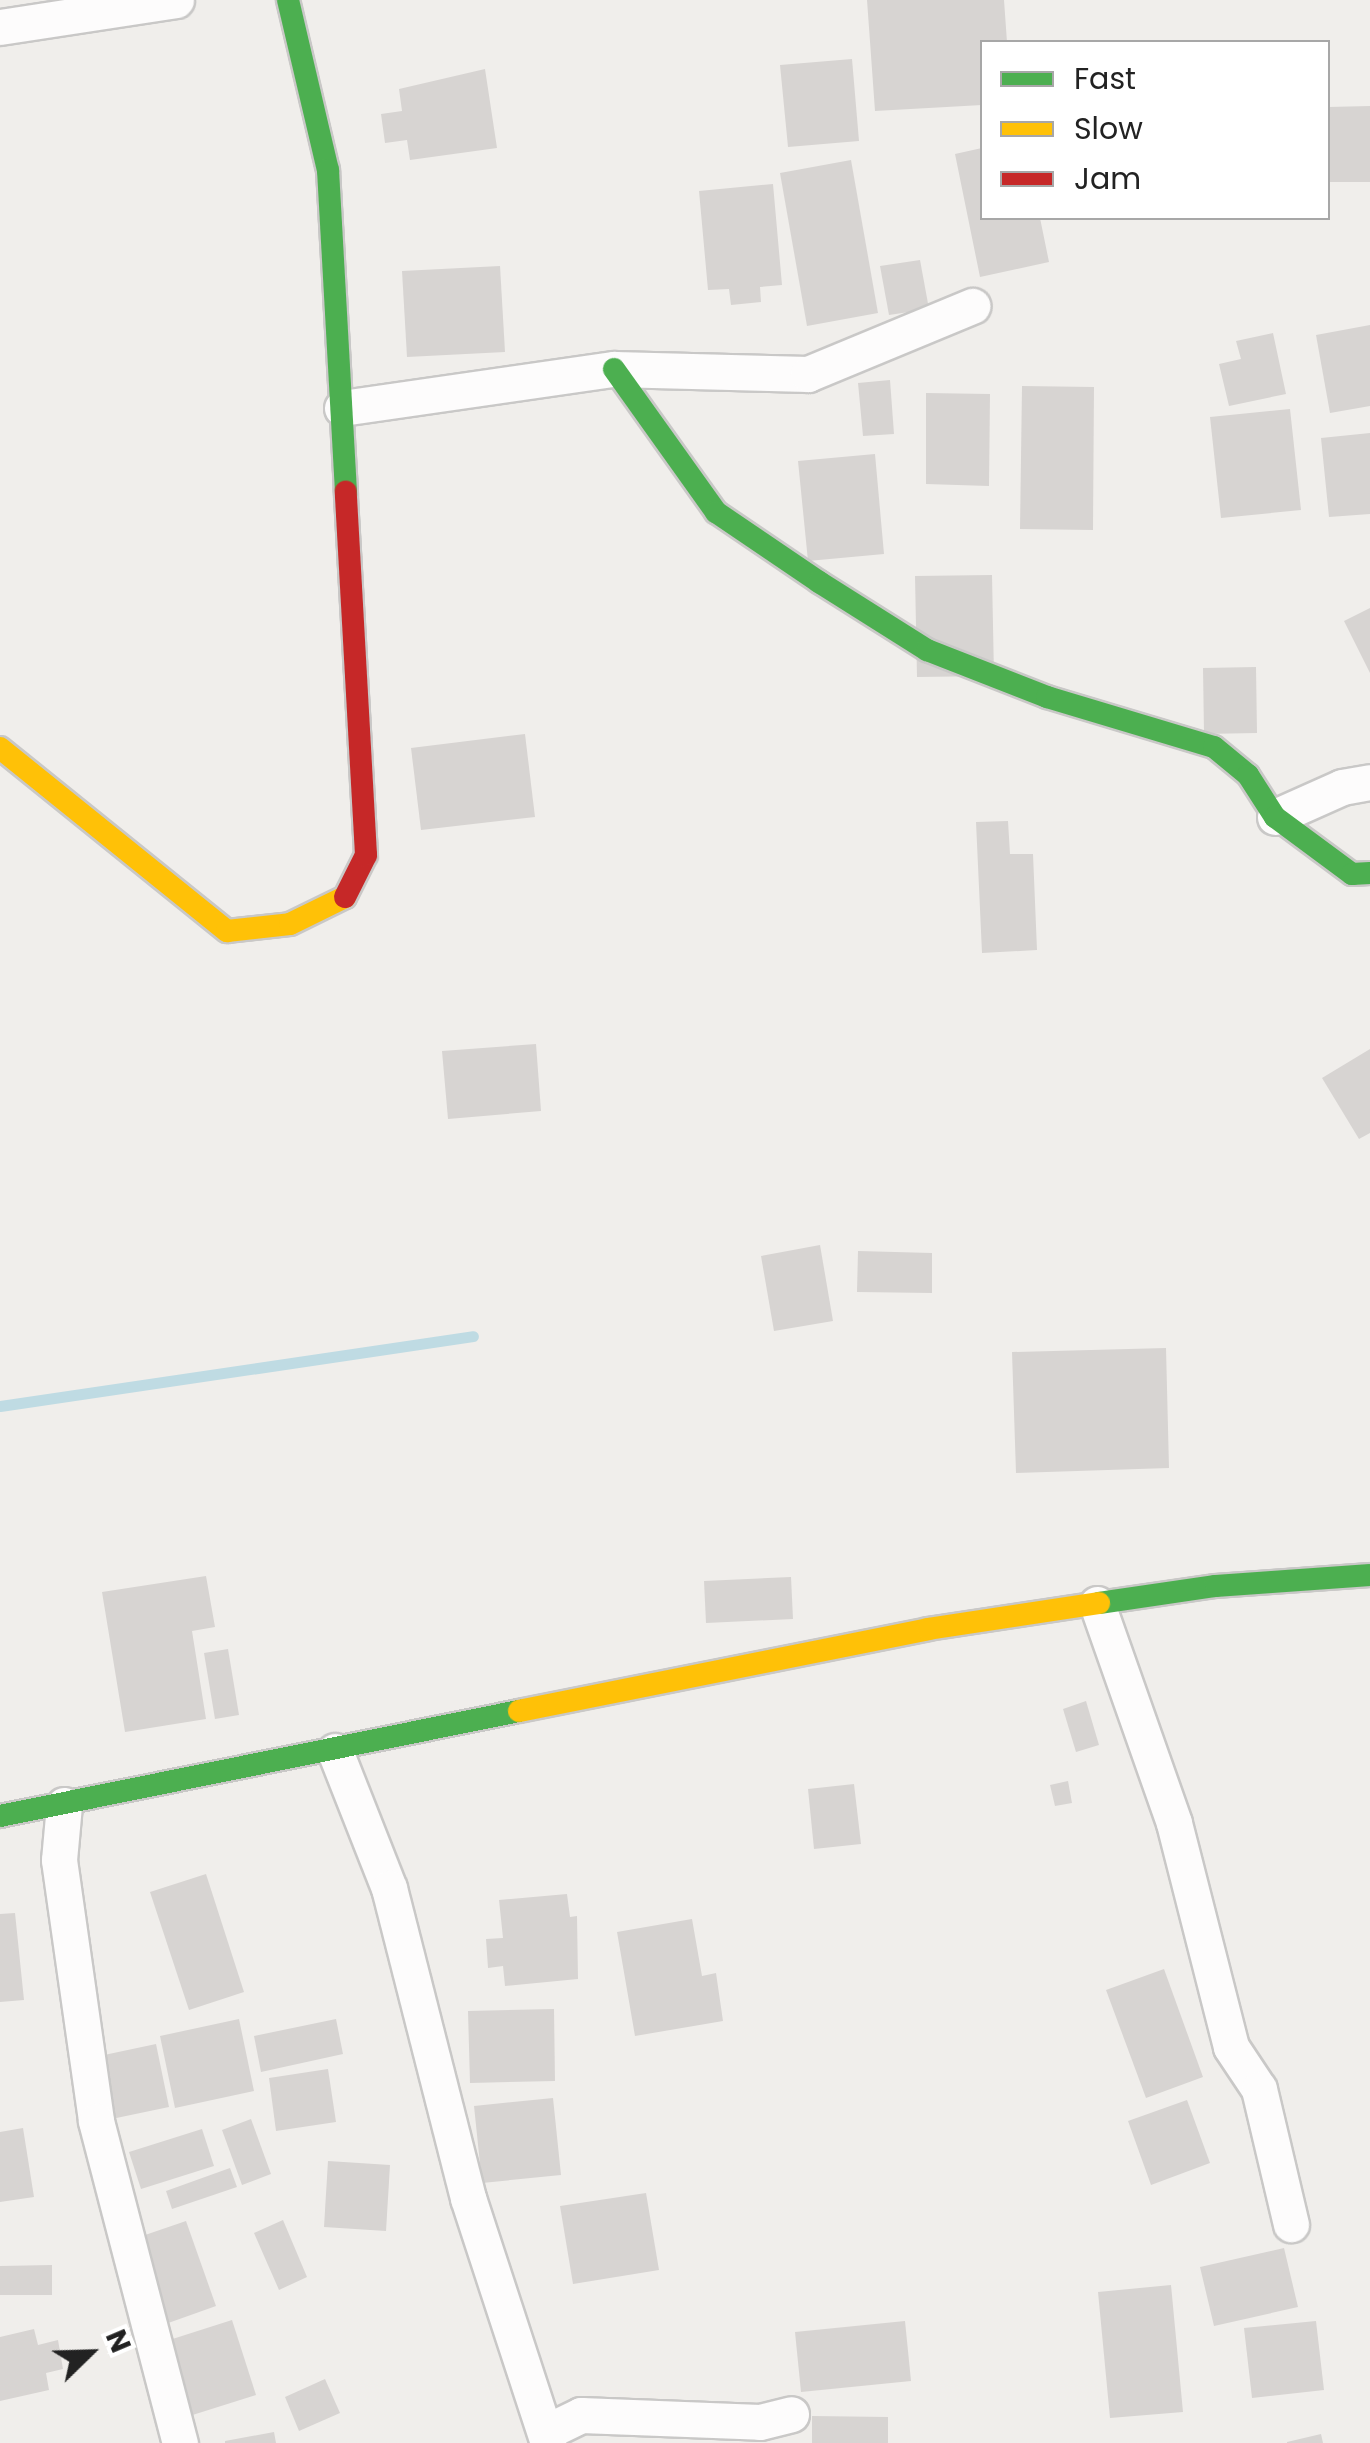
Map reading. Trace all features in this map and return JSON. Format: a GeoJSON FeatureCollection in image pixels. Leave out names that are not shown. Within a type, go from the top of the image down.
{"type":"FeatureCollection","features":[{"type":"Feature","properties":{"kind":"street"},"geometry":{"type":"LineString","coordinates":[[0,27],[175,0]]}},
{"type":"Feature","properties":{"kind":"street"},"geometry":{"type":"LineString","coordinates":[[0,748],[227,931],[290,924],[344,899],[366,854],[328,170],[288,0]]}},
{"type":"Feature","properties":{"kind":"street"},"geometry":{"type":"LineString","coordinates":[[342,408],[614,369],[808,374],[972,306]]}},
{"type":"Feature","properties":{"kind":"street"},"geometry":{"type":"LineString","coordinates":[[614,369],[716,512],[818,582],[927,650],[1047,697],[1214,747],[1248,775],[1275,817],[1352,874],[1370,873]]}},
{"type":"Feature","properties":{"kind":"street"},"geometry":{"type":"LineString","coordinates":[[1275,817],[1342,786],[1370,782]]}},
{"type":"Feature","properties":{"kind":"street"},"geometry":{"type":"LineString","coordinates":[[0,1816],[909,1633],[1216,1586],[1370,1575]]}},
{"type":"Feature","properties":{"kind":"street"},"geometry":{"type":"LineString","coordinates":[[1097,1604],[1174,1823],[1230,2048],[1259,2089],[1291,2224]]}},
{"type":"Feature","properties":{"kind":"street"},"geometry":{"type":"LineString","coordinates":[[336,1751],[389,1888],[468,2198],[547,2438],[581,2415],[760,2422],[791,2414]]}},
{"type":"Feature","properties":{"kind":"street"},"geometry":{"type":"LineString","coordinates":[[64,1805],[59,1860],[96,2121],[180,2443]]}},
{"type":"Feature","properties":{"kind":"building"},"geometry":{"type":"Polygon","coordinates":[[[867,0],[1004,0],[1007,40],[980,40],[980,105],[875,111],[867,0]]]}},
{"type":"Feature","properties":{"kind":"building"},"geometry":{"type":"Polygon","coordinates":[[[852,59],[859,141],[788,147],[780,65],[852,59]]]}},
{"type":"Feature","properties":{"kind":"building"},"geometry":{"type":"Polygon","coordinates":[[[485,69],[497,148],[410,160],[407,140],[385,143],[381,114],[402,111],[399,89],[485,69]]]}},
{"type":"Feature","properties":{"kind":"building"},"geometry":{"type":"Polygon","coordinates":[[[1370,106],[1370,182],[1330,182],[1330,107],[1370,106]]]}},
{"type":"Feature","properties":{"kind":"building"},"geometry":{"type":"Polygon","coordinates":[[[980,148],[980,220],[1040,220],[1049,262],[980,277],[955,154],[980,148]]]}},
{"type":"Feature","properties":{"kind":"building"},"geometry":{"type":"Polygon","coordinates":[[[851,160],[878,313],[807,326],[780,173],[851,160]]]}},
{"type":"Feature","properties":{"kind":"building"},"geometry":{"type":"Polygon","coordinates":[[[773,184],[782,285],[760,287],[761,302],[731,305],[729,289],[708,290],[699,191],[773,184]]]}},
{"type":"Feature","properties":{"kind":"building"},"geometry":{"type":"Polygon","coordinates":[[[920,260],[929,309],[889,315],[880,266],[920,260]]]}},
{"type":"Feature","properties":{"kind":"building"},"geometry":{"type":"Polygon","coordinates":[[[500,266],[505,352],[407,357],[402,271],[500,266]]]}},
{"type":"Feature","properties":{"kind":"building"},"geometry":{"type":"Polygon","coordinates":[[[1370,325],[1370,406],[1330,413],[1316,335],[1370,325]]]}},
{"type":"Feature","properties":{"kind":"building"},"geometry":{"type":"Polygon","coordinates":[[[1273,333],[1286,394],[1229,406],[1219,364],[1241,359],[1236,341],[1273,333]]]}},
{"type":"Feature","properties":{"kind":"building"},"geometry":{"type":"Polygon","coordinates":[[[890,380],[894,434],[863,436],[858,383],[890,380]]]}},
{"type":"Feature","properties":{"kind":"building"},"geometry":{"type":"Polygon","coordinates":[[[1022,386],[1094,387],[1093,530],[1020,529],[1022,386]]]}},
{"type":"Feature","properties":{"kind":"building"},"geometry":{"type":"Polygon","coordinates":[[[926,393],[990,394],[989,486],[926,484],[926,393]]]}},
{"type":"Feature","properties":{"kind":"building"},"geometry":{"type":"Polygon","coordinates":[[[1290,409],[1301,510],[1221,518],[1210,417],[1290,409]]]}},
{"type":"Feature","properties":{"kind":"building"},"geometry":{"type":"Polygon","coordinates":[[[1370,433],[1370,514],[1329,517],[1321,438],[1370,433]]]}},
{"type":"Feature","properties":{"kind":"building"},"geometry":{"type":"Polygon","coordinates":[[[875,454],[884,554],[808,561],[798,461],[875,454]]]}},
{"type":"Feature","properties":{"kind":"building"},"geometry":{"type":"Polygon","coordinates":[[[992,575],[994,676],[917,677],[915,576],[992,575]]]}},
{"type":"Feature","properties":{"kind":"building"},"geometry":{"type":"Polygon","coordinates":[[[1370,608],[1370,673],[1344,621],[1370,608]]]}},
{"type":"Feature","properties":{"kind":"building"},"geometry":{"type":"Polygon","coordinates":[[[1256,667],[1257,733],[1204,734],[1203,668],[1256,667]]]}},
{"type":"Feature","properties":{"kind":"building"},"geometry":{"type":"Polygon","coordinates":[[[525,734],[535,817],[421,830],[411,748],[525,734]]]}},
{"type":"Feature","properties":{"kind":"building"},"geometry":{"type":"Polygon","coordinates":[[[1008,821],[1010,854],[1033,854],[1037,950],[982,953],[976,822],[1008,821]]]}},
{"type":"Feature","properties":{"kind":"building"},"geometry":{"type":"Polygon","coordinates":[[[536,1044],[541,1111],[448,1119],[442,1051],[536,1044]]]}},
{"type":"Feature","properties":{"kind":"building"},"geometry":{"type":"Polygon","coordinates":[[[1370,1049],[1370,1133],[1359,1139],[1322,1078],[1370,1049]]]}},
{"type":"Feature","properties":{"kind":"building"},"geometry":{"type":"Polygon","coordinates":[[[820,1245],[833,1321],[774,1331],[761,1256],[820,1245]]]}},
{"type":"Feature","properties":{"kind":"building"},"geometry":{"type":"Polygon","coordinates":[[[858,1251],[932,1253],[932,1293],[857,1292],[858,1251]]]}},
{"type":"Feature","properties":{"kind":"building"},"geometry":{"type":"Polygon","coordinates":[[[1166,1348],[1169,1468],[1016,1473],[1012,1352],[1166,1348]]]}},
{"type":"Feature","properties":{"kind":"building"},"geometry":{"type":"Polygon","coordinates":[[[206,1576],[215,1627],[192,1631],[206,1719],[125,1732],[102,1592],[206,1576]]]}},
{"type":"Feature","properties":{"kind":"building"},"geometry":{"type":"Polygon","coordinates":[[[791,1577],[793,1619],[706,1623],[704,1581],[791,1577]]]}},
{"type":"Feature","properties":{"kind":"building"},"geometry":{"type":"Polygon","coordinates":[[[228,1649],[239,1715],[215,1719],[204,1653],[228,1649]]]}},
{"type":"Feature","properties":{"kind":"building"},"geometry":{"type":"Polygon","coordinates":[[[1086,1701],[1099,1745],[1076,1752],[1063,1709],[1086,1701]]]}},
{"type":"Feature","properties":{"kind":"building"},"geometry":{"type":"Polygon","coordinates":[[[1068,1781],[1072,1803],[1055,1806],[1050,1785],[1068,1781]]]}},
{"type":"Feature","properties":{"kind":"building"},"geometry":{"type":"Polygon","coordinates":[[[854,1784],[861,1844],[814,1849],[808,1789],[854,1784]]]}},
{"type":"Feature","properties":{"kind":"building"},"geometry":{"type":"Polygon","coordinates":[[[206,1874],[244,1992],[189,2010],[150,1892],[206,1874]]]}},
{"type":"Feature","properties":{"kind":"building"},"geometry":{"type":"Polygon","coordinates":[[[567,1894],[570,1917],[577,1916],[578,1979],[505,1986],[503,1966],[488,1968],[486,1939],[503,1938],[499,1900],[567,1894]]]}},
{"type":"Feature","properties":{"kind":"building"},"geometry":{"type":"Polygon","coordinates":[[[15,1913],[24,2000],[0,2002],[0,1914],[15,1913]]]}},
{"type":"Feature","properties":{"kind":"building"},"geometry":{"type":"Polygon","coordinates":[[[692,1919],[702,1976],[716,1973],[723,2021],[635,2036],[617,1932],[692,1919]]]}},
{"type":"Feature","properties":{"kind":"building"},"geometry":{"type":"Polygon","coordinates":[[[1164,1969],[1203,2077],[1146,2098],[1106,1990],[1164,1969]]]}},
{"type":"Feature","properties":{"kind":"building"},"geometry":{"type":"Polygon","coordinates":[[[554,2009],[555,2081],[470,2083],[468,2011],[554,2009]]]}},
{"type":"Feature","properties":{"kind":"building"},"geometry":{"type":"Polygon","coordinates":[[[239,2019],[254,2091],[175,2108],[160,2036],[239,2019]]]}},
{"type":"Feature","properties":{"kind":"building"},"geometry":{"type":"Polygon","coordinates":[[[336,2019],[343,2054],[261,2072],[254,2036],[336,2019]]]}},
{"type":"Feature","properties":{"kind":"building"},"geometry":{"type":"Polygon","coordinates":[[[156,2044],[169,2107],[102,2121],[90,2058],[156,2044]]]}},
{"type":"Feature","properties":{"kind":"building"},"geometry":{"type":"Polygon","coordinates":[[[328,2069],[336,2122],[276,2131],[269,2078],[328,2069]]]}},
{"type":"Feature","properties":{"kind":"building"},"geometry":{"type":"Polygon","coordinates":[[[553,2098],[561,2175],[482,2183],[474,2106],[553,2098]]]}},
{"type":"Feature","properties":{"kind":"building"},"geometry":{"type":"Polygon","coordinates":[[[1187,2100],[1210,2163],[1151,2185],[1128,2121],[1187,2100]]]}},
{"type":"Feature","properties":{"kind":"building"},"geometry":{"type":"Polygon","coordinates":[[[251,2119],[271,2174],[242,2185],[222,2130],[251,2119]]]}},
{"type":"Feature","properties":{"kind":"building"},"geometry":{"type":"Polygon","coordinates":[[[23,2128],[34,2197],[0,2202],[0,2132],[23,2128]]]}},
{"type":"Feature","properties":{"kind":"building"},"geometry":{"type":"Polygon","coordinates":[[[202,2129],[214,2166],[141,2189],[129,2152],[202,2129]]]}},
{"type":"Feature","properties":{"kind":"building"},"geometry":{"type":"Polygon","coordinates":[[[328,2161],[390,2165],[386,2231],[324,2227],[328,2161]]]}},
{"type":"Feature","properties":{"kind":"building"},"geometry":{"type":"Polygon","coordinates":[[[230,2168],[237,2187],[172,2209],[166,2191],[230,2168]]]}},
{"type":"Feature","properties":{"kind":"building"},"geometry":{"type":"Polygon","coordinates":[[[646,2193],[659,2270],[573,2284],[560,2206],[646,2193]]]}},
{"type":"Feature","properties":{"kind":"building"},"geometry":{"type":"Polygon","coordinates":[[[283,2220],[307,2277],[279,2290],[254,2233],[283,2220]]]}},
{"type":"Feature","properties":{"kind":"building"},"geometry":{"type":"Polygon","coordinates":[[[186,2221],[216,2306],[143,2332],[113,2246],[186,2221]]]}},
{"type":"Feature","properties":{"kind":"building"},"geometry":{"type":"Polygon","coordinates":[[[1284,2248],[1298,2307],[1214,2326],[1200,2267],[1284,2248]]]}},
{"type":"Feature","properties":{"kind":"building"},"geometry":{"type":"Polygon","coordinates":[[[52,2265],[52,2295],[0,2295],[0,2266],[52,2265]]]}},
{"type":"Feature","properties":{"kind":"building"},"geometry":{"type":"Polygon","coordinates":[[[1171,2285],[1183,2412],[1110,2418],[1098,2292],[1171,2285]]]}},
{"type":"Feature","properties":{"kind":"building"},"geometry":{"type":"Polygon","coordinates":[[[232,2320],[256,2395],[183,2418],[160,2343],[232,2320]]]}},
{"type":"Feature","properties":{"kind":"building"},"geometry":{"type":"Polygon","coordinates":[[[905,2321],[911,2381],[801,2392],[795,2332],[905,2321]]]}},
{"type":"Feature","properties":{"kind":"building"},"geometry":{"type":"Polygon","coordinates":[[[1316,2321],[1324,2390],[1252,2398],[1244,2328],[1316,2321]]]}},
{"type":"Feature","properties":{"kind":"building"},"geometry":{"type":"Polygon","coordinates":[[[34,2329],[38,2345],[58,2340],[63,2369],[46,2373],[49,2390],[0,2401],[0,2337],[34,2329]]]}},
{"type":"Feature","properties":{"kind":"building"},"geometry":{"type":"Polygon","coordinates":[[[325,2379],[340,2413],[299,2431],[285,2397],[325,2379]]]}},
{"type":"Feature","properties":{"kind":"building"},"geometry":{"type":"Polygon","coordinates":[[[812,2416],[888,2417],[888,2443],[812,2443],[812,2416]]]}},
{"type":"Feature","properties":{"kind":"building"},"geometry":{"type":"Polygon","coordinates":[[[274,2432],[276,2443],[225,2443],[225,2441],[274,2432]]]}},
{"type":"Feature","properties":{"kind":"building"},"geometry":{"type":"Polygon","coordinates":[[[1321,2434],[1323,2443],[1287,2443],[1287,2442],[1321,2434]]]}},
{"type":"Feature","properties":{"kind":"waterway"},"geometry":{"type":"LineString","coordinates":[[0,1406],[473,1336]]}},
{"type":"Feature","properties":{"kind":"traffic: fast"},"geometry":{"type":"LineString","coordinates":[[288,0],[328,170],[346,492]]}},
{"type":"Feature","properties":{"kind":"traffic: fast"},"geometry":{"type":"LineString","coordinates":[[614,369],[716,512],[819,582],[927,650],[1047,697],[1214,747],[1248,775],[1275,817],[1352,874],[1370,873]]}},
{"type":"Feature","properties":{"kind":"traffic: fast"},"geometry":{"type":"LineString","coordinates":[[1099,1603],[1216,1586],[1370,1575]]}},
{"type":"Feature","properties":{"kind":"traffic: fast"},"geometry":{"type":"LineString","coordinates":[[0,1816],[519,1711]]}},
{"type":"Feature","properties":{"kind":"traffic: slow"},"geometry":{"type":"LineString","coordinates":[[0,748],[227,931],[290,924],[345,897]]}},
{"type":"Feature","properties":{"kind":"traffic: slow"},"geometry":{"type":"LineString","coordinates":[[519,1711],[928,1629],[1099,1603]]}},
{"type":"Feature","properties":{"kind":"traffic: jam"},"geometry":{"type":"LineString","coordinates":[[345,897],[366,855],[346,492]]}}]}
